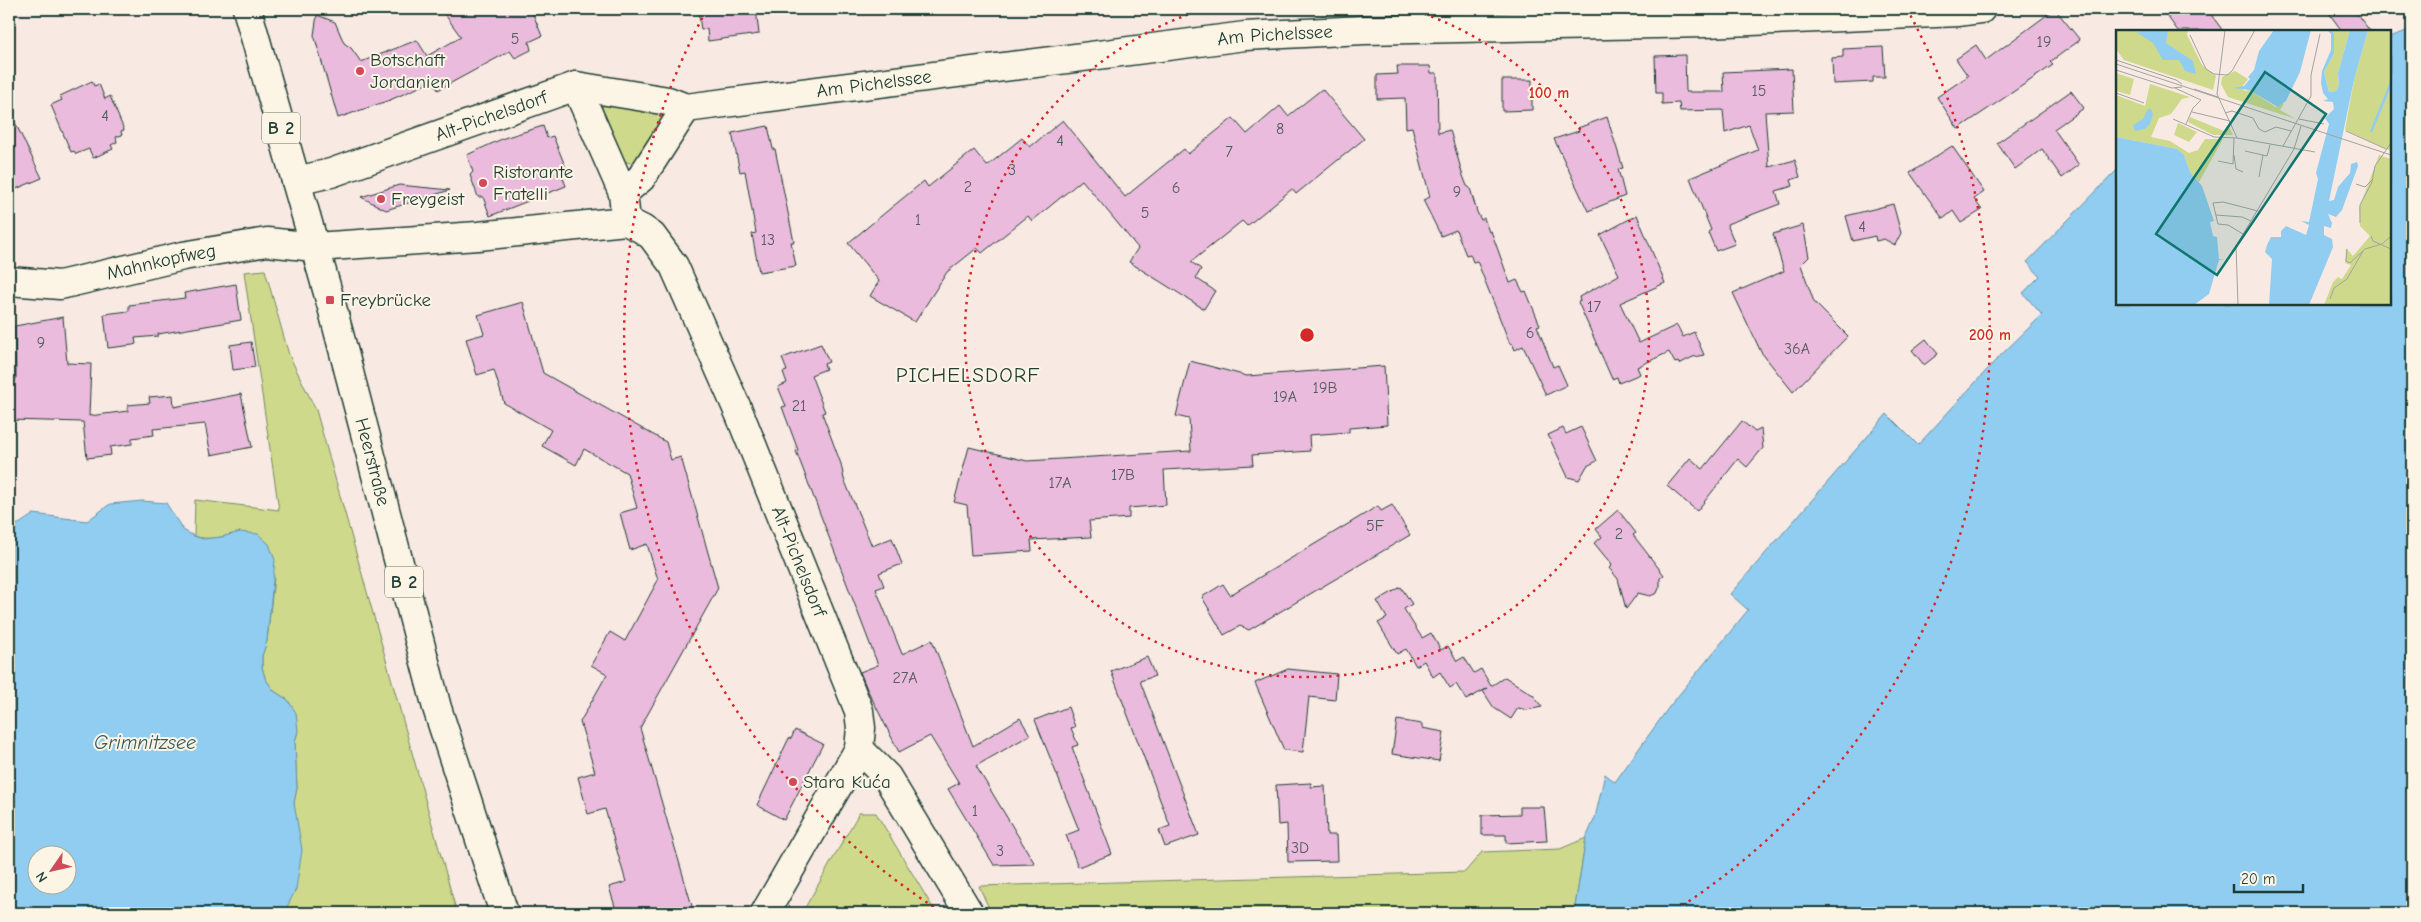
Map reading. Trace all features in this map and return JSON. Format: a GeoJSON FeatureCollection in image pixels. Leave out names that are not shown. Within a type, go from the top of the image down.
{"type":"FeatureCollection","features":[{"type":"Feature","properties":{"kind":"street","name":"Heerstraße"},"geometry":{"type":"LineString","coordinates":[[247,9],[314,247],[437,708],[504,913]]}},
{"type":"Feature","properties":{"kind":"street","name":"Am Pichelssee"},"geometry":{"type":"LineString","coordinates":[[576,86],[668,101],[686,108],[1245,36],[1364,30],[1705,23],[1959,12],[1981,9]]}},
{"type":"Feature","properties":{"kind":"street","name":"Alt-Pichelsdorf"},"geometry":{"type":"LineString","coordinates":[[296,181],[330,173],[576,86]]}},
{"type":"Feature","properties":{"kind":"street"},"geometry":{"type":"LineString","coordinates":[[314,247],[478,236],[626,221],[623,193],[576,86]]}},
{"type":"Feature","properties":{"kind":"street"},"geometry":{"type":"LineString","coordinates":[[623,193],[641,178],[686,108]]}},
{"type":"Feature","properties":{"kind":"street","name":"Alt-Pichelsdorf"},"geometry":{"type":"LineString","coordinates":[[626,221],[652,236],[674,266],[740,415],[855,701],[861,728],[859,749],[765,913]]}},
{"type":"Feature","properties":{"kind":"street","name":"Mahnkopfweg"},"geometry":{"type":"LineString","coordinates":[[9,281],[60,285],[183,256],[267,242],[314,247]]}},
{"type":"Feature","properties":{"kind":"street"},"geometry":{"type":"LineString","coordinates":[[859,749],[887,777],[969,913]]}},
{"type":"Feature","properties":{"kind":"green space"},"geometry":{"type":"Polygon","coordinates":[[[604,101],[660,107],[663,122],[639,160],[633,164],[624,161],[602,108],[604,101]]]}},
{"type":"Feature","properties":{"kind":"green space"},"geometry":{"type":"Polygon","coordinates":[[[265,270],[289,355],[316,410],[457,913],[284,913],[295,818],[294,803],[297,788],[295,742],[298,731],[288,700],[274,691],[265,678],[262,667],[262,656],[267,641],[274,577],[240,532],[211,538],[194,536],[195,500],[279,510],[244,272],[265,270]]]}},
{"type":"Feature","properties":{"kind":"green space"},"geometry":{"type":"Polygon","coordinates":[[[859,813],[876,813],[936,913],[802,913],[859,813]]]}},
{"type":"Feature","properties":{"kind":"green space"},"geometry":{"type":"Polygon","coordinates":[[[1586,838],[1574,913],[991,913],[979,886],[1465,872],[1482,852],[1560,849],[1586,838]]]}},
{"type":"Feature","properties":{"kind":"water"},"geometry":{"type":"Polygon","coordinates":[[[2412,29],[2412,913],[1574,913],[1586,838],[1595,818],[1605,774],[1615,782],[1669,707],[1748,610],[1730,594],[1887,414],[1918,445],[1995,361],[2042,315],[2023,293],[2040,276],[2027,262],[2116,171],[2116,305],[2391,305],[2391,37],[2412,29]]]}},
{"type":"Feature","properties":{"kind":"water","name":"Grimnitzsee"},"geometry":{"type":"Polygon","coordinates":[[[142,501],[166,503],[183,530],[194,536],[203,539],[240,532],[258,534],[269,544],[275,560],[267,641],[262,656],[262,667],[265,678],[274,691],[288,700],[296,713],[298,731],[295,742],[297,788],[294,803],[302,850],[296,889],[284,913],[9,913],[9,525],[19,524],[34,514],[87,521],[110,504],[142,501]]]}},
{"type":"Feature","properties":{"kind":"building"},"geometry":{"type":"Polygon","coordinates":[[[441,9],[531,9],[542,36],[529,42],[531,50],[515,58],[510,51],[438,90],[433,81],[390,100],[338,118],[314,35],[317,15],[335,22],[344,43],[351,48],[361,62],[417,40],[427,56],[461,37],[441,9]]]}},
{"type":"Feature","properties":{"kind":"building"},"geometry":{"type":"Polygon","coordinates":[[[698,9],[756,9],[759,34],[708,41],[707,29],[701,30],[698,9]]]}},
{"type":"Feature","properties":{"kind":"building"},"geometry":{"type":"Polygon","coordinates":[[[2055,9],[2080,40],[2050,62],[2053,65],[1958,129],[1937,97],[1968,76],[1956,59],[1976,45],[1986,60],[2055,9]]]}},
{"type":"Feature","properties":{"kind":"building"},"geometry":{"type":"Polygon","coordinates":[[[2162,9],[2207,9],[2222,30],[2177,30],[2162,9]]]}},
{"type":"Feature","properties":{"kind":"building"},"geometry":{"type":"Polygon","coordinates":[[[2326,9],[2353,9],[2369,30],[2341,30],[2326,9]]]}},
{"type":"Feature","properties":{"kind":"building"},"geometry":{"type":"Polygon","coordinates":[[[1883,47],[1885,77],[1873,77],[1873,82],[1833,84],[1832,58],[1843,57],[1843,49],[1883,47]]]}},
{"type":"Feature","properties":{"kind":"building"},"geometry":{"type":"Polygon","coordinates":[[[1685,55],[1686,92],[1724,92],[1723,72],[1792,69],[1794,111],[1765,112],[1769,167],[1795,160],[1800,177],[1791,180],[1793,186],[1776,191],[1780,204],[1727,224],[1735,244],[1716,251],[1708,232],[1711,230],[1690,178],[1758,150],[1749,125],[1725,133],[1723,110],[1680,111],[1679,103],[1662,104],[1662,93],[1656,93],[1655,56],[1685,55]]]}},
{"type":"Feature","properties":{"kind":"building"},"geometry":{"type":"Polygon","coordinates":[[[1397,66],[1430,66],[1431,73],[1437,73],[1438,133],[1450,130],[1462,173],[1467,186],[1470,188],[1477,212],[1481,220],[1484,218],[1489,232],[1491,231],[1510,283],[1517,280],[1523,292],[1526,291],[1540,325],[1537,326],[1553,367],[1558,365],[1567,385],[1546,395],[1523,346],[1515,350],[1512,343],[1510,344],[1477,261],[1473,262],[1470,254],[1466,255],[1456,230],[1441,236],[1423,200],[1430,197],[1412,127],[1406,128],[1405,98],[1377,99],[1377,75],[1398,74],[1397,66]]]}},
{"type":"Feature","properties":{"kind":"building"},"geometry":{"type":"Polygon","coordinates":[[[1502,80],[1532,80],[1532,110],[1502,111],[1502,80]]]}},
{"type":"Feature","properties":{"kind":"building"},"geometry":{"type":"Polygon","coordinates":[[[92,81],[94,86],[99,84],[105,99],[110,96],[124,130],[121,131],[122,135],[116,137],[117,142],[111,145],[113,149],[93,158],[89,149],[76,154],[74,151],[71,152],[51,105],[62,100],[60,96],[92,81]]]}},
{"type":"Feature","properties":{"kind":"building"},"geometry":{"type":"Polygon","coordinates":[[[1322,89],[1364,139],[1296,194],[1292,189],[1247,226],[1242,221],[1191,262],[1201,269],[1196,278],[1215,291],[1204,309],[1129,262],[1138,248],[1082,180],[1032,221],[1028,216],[982,253],[977,248],[947,272],[915,322],[870,296],[879,281],[848,243],[924,181],[928,187],[974,150],[987,166],[1022,138],[1030,147],[1063,120],[1125,197],[1184,149],[1188,154],[1233,118],[1247,134],[1280,106],[1288,116],[1322,89]]]}},
{"type":"Feature","properties":{"kind":"building"},"geometry":{"type":"Polygon","coordinates":[[[2071,91],[2084,108],[2054,129],[2079,165],[2062,178],[2042,149],[2015,169],[1997,143],[2071,91]]]}},
{"type":"Feature","properties":{"kind":"building"},"geometry":{"type":"Polygon","coordinates":[[[9,110],[42,178],[9,192],[9,110]]]}},
{"type":"Feature","properties":{"kind":"building"},"geometry":{"type":"Polygon","coordinates":[[[1607,117],[1623,168],[1618,169],[1625,196],[1588,211],[1554,139],[1579,131],[1578,128],[1607,117]]]}},
{"type":"Feature","properties":{"kind":"building"},"geometry":{"type":"Polygon","coordinates":[[[543,126],[547,138],[553,136],[566,168],[560,170],[566,186],[490,216],[483,197],[478,197],[470,175],[473,172],[467,155],[504,138],[543,126]]]}},
{"type":"Feature","properties":{"kind":"building"},"geometry":{"type":"Polygon","coordinates":[[[768,126],[773,149],[775,149],[794,242],[791,242],[796,266],[759,272],[752,234],[756,233],[745,171],[740,172],[732,133],[768,126]]]}},
{"type":"Feature","properties":{"kind":"building"},"geometry":{"type":"Polygon","coordinates":[[[1952,146],[1984,192],[1974,199],[1982,210],[1961,223],[1953,211],[1943,219],[1910,173],[1952,146]]]}},
{"type":"Feature","properties":{"kind":"building"},"geometry":{"type":"Polygon","coordinates":[[[399,185],[450,190],[386,210],[361,197],[399,185]]]}},
{"type":"Feature","properties":{"kind":"building"},"geometry":{"type":"Polygon","coordinates":[[[1893,204],[1901,233],[1895,245],[1884,239],[1876,241],[1875,236],[1853,241],[1846,216],[1893,204]]]}},
{"type":"Feature","properties":{"kind":"building"},"geometry":{"type":"Polygon","coordinates":[[[1637,215],[1665,283],[1620,303],[1639,343],[1677,325],[1683,337],[1694,332],[1704,355],[1693,357],[1679,364],[1678,362],[1675,363],[1669,352],[1637,367],[1640,374],[1619,383],[1617,377],[1612,379],[1578,302],[1580,301],[1579,297],[1619,275],[1600,235],[1637,215]]]}},
{"type":"Feature","properties":{"kind":"building"},"geometry":{"type":"Polygon","coordinates":[[[1803,225],[1809,257],[1801,265],[1814,302],[1848,336],[1793,392],[1761,352],[1733,293],[1784,271],[1773,234],[1803,225]]]}},
{"type":"Feature","properties":{"kind":"building"},"geometry":{"type":"Polygon","coordinates":[[[236,284],[241,320],[158,334],[158,336],[135,338],[136,344],[108,348],[104,314],[129,311],[129,305],[185,298],[184,293],[236,284]]]}},
{"type":"Feature","properties":{"kind":"building"},"geometry":{"type":"Polygon","coordinates":[[[523,302],[543,373],[666,442],[671,460],[681,457],[718,588],[640,728],[694,913],[617,913],[609,887],[626,882],[605,809],[588,814],[578,777],[595,772],[580,722],[607,674],[591,665],[610,632],[625,641],[658,580],[647,544],[630,550],[620,513],[637,508],[627,473],[584,449],[576,465],[542,446],[551,430],[504,403],[494,370],[477,375],[466,339],[484,334],[478,315],[523,302]]]}},
{"type":"Feature","properties":{"kind":"building"},"geometry":{"type":"Polygon","coordinates":[[[63,317],[67,363],[91,364],[89,416],[128,411],[128,405],[150,403],[149,397],[173,395],[174,407],[241,394],[252,447],[211,455],[205,424],[153,429],[154,435],[132,438],[132,444],[110,447],[111,455],[87,458],[83,422],[9,420],[9,386],[13,386],[13,378],[16,379],[15,326],[63,317]]]}},
{"type":"Feature","properties":{"kind":"building"},"geometry":{"type":"Polygon","coordinates":[[[1926,339],[1938,354],[1924,365],[1912,350],[1926,339]]]}},
{"type":"Feature","properties":{"kind":"building"},"geometry":{"type":"Polygon","coordinates":[[[251,342],[255,367],[233,370],[230,345],[251,342]]]}},
{"type":"Feature","properties":{"kind":"building"},"geometry":{"type":"Polygon","coordinates":[[[821,344],[829,362],[824,364],[826,369],[811,375],[825,412],[822,413],[841,464],[844,479],[872,546],[892,538],[902,564],[879,573],[884,586],[876,589],[902,654],[932,640],[973,746],[1020,718],[1030,735],[976,766],[1035,864],[994,865],[948,789],[959,783],[930,736],[899,752],[860,672],[878,665],[796,451],[798,450],[782,407],[786,406],[778,387],[787,383],[783,372],[787,371],[782,358],[821,344]]]}},
{"type":"Feature","properties":{"kind":"building"},"geometry":{"type":"Polygon","coordinates":[[[1190,361],[1247,376],[1384,366],[1387,425],[1349,428],[1349,432],[1309,435],[1310,451],[1252,455],[1253,465],[1164,470],[1166,505],[1129,508],[1129,518],[1089,521],[1091,537],[1031,540],[1032,551],[971,555],[967,505],[954,502],[969,447],[1027,461],[1191,451],[1189,419],[1176,416],[1190,361]]]}},
{"type":"Feature","properties":{"kind":"building"},"geometry":{"type":"Polygon","coordinates":[[[1742,421],[1755,432],[1761,429],[1763,448],[1747,467],[1738,459],[1697,511],[1667,486],[1690,458],[1703,469],[1742,421]]]}},
{"type":"Feature","properties":{"kind":"building"},"geometry":{"type":"Polygon","coordinates":[[[1581,427],[1597,461],[1587,466],[1579,480],[1568,477],[1548,435],[1563,428],[1566,434],[1581,427]]]}},
{"type":"Feature","properties":{"kind":"building"},"geometry":{"type":"Polygon","coordinates":[[[1392,505],[1410,535],[1249,630],[1240,626],[1224,635],[1202,597],[1223,584],[1230,595],[1378,506],[1381,511],[1392,505]]]}},
{"type":"Feature","properties":{"kind":"building"},"geometry":{"type":"Polygon","coordinates":[[[1618,510],[1636,533],[1633,535],[1664,575],[1660,578],[1660,586],[1657,593],[1650,596],[1638,593],[1626,609],[1618,579],[1609,568],[1612,565],[1594,543],[1602,537],[1596,529],[1618,510]]]}},
{"type":"Feature","properties":{"kind":"building"},"geometry":{"type":"Polygon","coordinates":[[[1401,587],[1412,604],[1404,609],[1422,638],[1431,633],[1441,650],[1448,646],[1457,661],[1464,657],[1474,673],[1481,669],[1491,686],[1505,677],[1533,695],[1542,707],[1527,710],[1518,708],[1511,719],[1494,708],[1483,691],[1488,688],[1466,700],[1456,684],[1450,688],[1440,672],[1433,677],[1424,661],[1416,666],[1406,649],[1397,654],[1378,623],[1387,618],[1377,601],[1401,587]]]}},
{"type":"Feature","properties":{"kind":"building"},"geometry":{"type":"Polygon","coordinates":[[[1147,657],[1155,676],[1140,681],[1199,835],[1165,847],[1159,830],[1170,826],[1111,671],[1147,657]]]}},
{"type":"Feature","properties":{"kind":"building"},"geometry":{"type":"Polygon","coordinates":[[[1288,669],[1337,674],[1335,700],[1309,697],[1303,752],[1284,750],[1255,683],[1288,669]]]}},
{"type":"Feature","properties":{"kind":"building"},"geometry":{"type":"Polygon","coordinates":[[[1068,707],[1075,727],[1071,728],[1078,745],[1072,747],[1112,854],[1078,867],[1066,835],[1079,830],[1035,720],[1068,707]]]}},
{"type":"Feature","properties":{"kind":"building"},"geometry":{"type":"Polygon","coordinates":[[[1397,720],[1422,724],[1422,728],[1444,732],[1439,761],[1392,754],[1397,720]]]}},
{"type":"Feature","properties":{"kind":"building"},"geometry":{"type":"Polygon","coordinates":[[[795,730],[823,744],[784,820],[757,805],[789,738],[791,739],[795,730]]]}},
{"type":"Feature","properties":{"kind":"building"},"geometry":{"type":"Polygon","coordinates":[[[1311,783],[1311,787],[1325,786],[1327,835],[1336,835],[1337,861],[1288,862],[1287,824],[1278,825],[1276,785],[1311,783]]]}},
{"type":"Feature","properties":{"kind":"building"},"geometry":{"type":"Polygon","coordinates":[[[1520,807],[1544,807],[1547,841],[1506,843],[1506,835],[1482,835],[1482,815],[1520,814],[1520,807]]]}},
{"type":"Feature","properties":{"kind":"place","name":"Botschaft Jordanien"},"geometry":{"type":"Point","coordinates":[360,71]}},
{"type":"Feature","properties":{"kind":"place","name":"Ristorante Fratelli"},"geometry":{"type":"Point","coordinates":[483,183]}},
{"type":"Feature","properties":{"kind":"place","name":"Freygeist"},"geometry":{"type":"Point","coordinates":[381,199]}},
{"type":"Feature","properties":{"kind":"place","name":"Freybrücke"},"geometry":{"type":"Point","coordinates":[330,300]}},
{"type":"Feature","properties":{"kind":"place","name":"Stara Kuća"},"geometry":{"type":"Point","coordinates":[793,782]}},
{"type":"Feature","properties":{"kind":"district","name":"PICHELSDORF"},"geometry":{"type":"Point","coordinates":[968,375]}}]}
